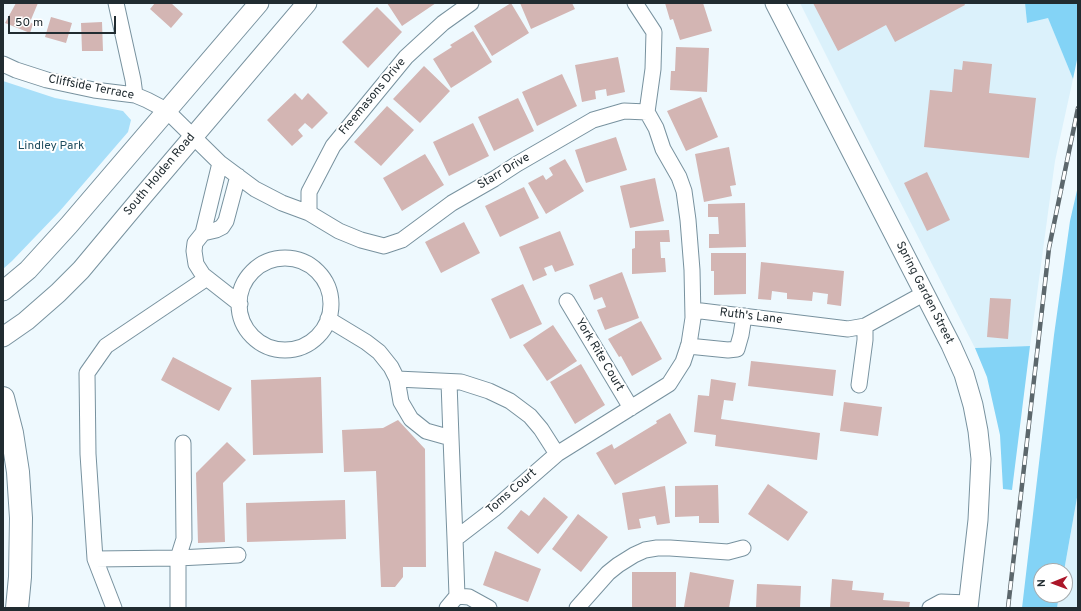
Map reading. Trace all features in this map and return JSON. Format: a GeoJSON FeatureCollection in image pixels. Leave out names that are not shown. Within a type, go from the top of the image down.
{"type":"FeatureCollection","features":[{"type":"Feature","properties":{"kind":"highway"},"geometry":{"type":"LineString","coordinates":[[3,398],[12,433],[18,472],[21,518],[20,576],[17,608]]}},
{"type":"Feature","properties":{"kind":"main road"},"geometry":{"type":"LineString","coordinates":[[3,291],[28,270],[69,225],[258,3]]}},
{"type":"Feature","properties":{"kind":"main road","name":"South Holden Road"},"geometry":{"type":"LineString","coordinates":[[3,337],[26,321],[58,293],[81,270],[307,3]]}},
{"type":"Feature","properties":{"kind":"main road","name":"Spring Garden Street"},"geometry":{"type":"LineString","coordinates":[[775,3],[951,345],[964,374],[973,405],[978,430],[981,458],[981,488],[968,606]]}},
{"type":"Feature","properties":{"kind":"street"},"geometry":{"type":"LineString","coordinates":[[116,3],[135,95]]}},
{"type":"Feature","properties":{"kind":"street","name":"Freemasons Drive"},"geometry":{"type":"LineString","coordinates":[[309,213],[309,192],[332,146],[406,57],[443,23],[471,3]]}},
{"type":"Feature","properties":{"kind":"street"},"geometry":{"type":"LineString","coordinates":[[630,408],[669,384],[683,362],[688,346],[693,310],[692,270],[684,191],[679,177],[663,149],[656,128],[647,112],[653,69],[654,32],[635,3]]}},
{"type":"Feature","properties":{"kind":"street","name":"Cliffside Terrace"},"geometry":{"type":"LineString","coordinates":[[3,64],[47,80],[94,90],[135,95],[166,110],[193,136]]}},
{"type":"Feature","properties":{"kind":"street","name":"Starr Drive"},"geometry":{"type":"LineString","coordinates":[[193,136],[220,163],[255,189],[282,203],[309,213],[339,231],[361,240],[384,246],[402,240],[452,203],[593,120],[624,111],[647,112]]}},
{"type":"Feature","properties":{"kind":"street"},"geometry":{"type":"LineString","coordinates":[[220,163],[203,233],[195,243],[194,251],[196,264],[203,275],[240,304]]}},
{"type":"Feature","properties":{"kind":"street"},"geometry":{"type":"LineString","coordinates":[[203,233],[222,227],[226,221],[238,176]]}},
{"type":"Feature","properties":{"kind":"street"},"geometry":{"type":"LineString","coordinates":[[208,214],[226,221]]}},
{"type":"Feature","properties":{"kind":"street"},"geometry":{"type":"LineString","coordinates":[[278,257],[295,257],[303,260],[323,277],[329,293],[330,311],[328,319],[320,334],[299,349],[274,349],[258,342],[247,329],[240,313],[240,295],[244,282],[251,272],[267,260],[278,257]]}},
{"type":"Feature","properties":{"kind":"street"},"geometry":{"type":"LineString","coordinates":[[114,608],[94,559],[88,454],[87,373],[106,346],[207,278]]}},
{"type":"Feature","properties":{"kind":"street","name":"Ruth's Lane"},"geometry":{"type":"LineString","coordinates":[[693,310],[848,329],[865,326],[925,294]]}},
{"type":"Feature","properties":{"kind":"street","name":"York Rite Court"},"geometry":{"type":"LineString","coordinates":[[567,301],[630,408]]}},
{"type":"Feature","properties":{"kind":"street"},"geometry":{"type":"LineString","coordinates":[[688,346],[728,350],[737,349],[744,316]]}},
{"type":"Feature","properties":{"kind":"street"},"geometry":{"type":"LineString","coordinates":[[328,319],[366,342],[379,352],[391,367],[397,379],[401,402],[411,419],[426,431],[451,438]]}},
{"type":"Feature","properties":{"kind":"street"},"geometry":{"type":"LineString","coordinates":[[859,385],[865,340],[865,326]]}},
{"type":"Feature","properties":{"kind":"street"},"geometry":{"type":"LineString","coordinates":[[397,379],[461,382],[484,389],[510,401],[530,416],[541,429],[557,454]]}},
{"type":"Feature","properties":{"kind":"street"},"geometry":{"type":"LineString","coordinates":[[447,608],[457,596],[449,382]]}},
{"type":"Feature","properties":{"kind":"street","name":"Toms Court"},"geometry":{"type":"LineString","coordinates":[[455,539],[494,509],[557,454],[630,408]]}},
{"type":"Feature","properties":{"kind":"street"},"geometry":{"type":"LineString","coordinates":[[178,608],[178,558],[184,539],[183,443]]}},
{"type":"Feature","properties":{"kind":"street"},"geometry":{"type":"LineString","coordinates":[[577,608],[618,564],[645,550],[670,548],[728,552],[743,548]]}},
{"type":"Feature","properties":{"kind":"street"},"geometry":{"type":"LineString","coordinates":[[94,559],[178,558],[238,555]]}},
{"type":"Feature","properties":{"kind":"street"},"geometry":{"type":"LineString","coordinates":[[457,596],[469,597],[489,608]]}},
{"type":"Feature","properties":{"kind":"street"},"geometry":{"type":"LineString","coordinates":[[930,608],[940,602],[968,606]]}},
{"type":"Feature","properties":{"kind":"shaded area"},"geometry":{"type":"Polygon","coordinates":[[[800,3],[1025,3],[1027,23],[1048,17],[1073,79],[1055,161],[1030,346],[975,348],[800,3]]]}},
{"type":"Feature","properties":{"kind":"shaded area"},"geometry":{"type":"Polygon","coordinates":[[[1025,3],[1078,3],[1078,55],[1073,79],[1048,18],[1027,23],[1025,3]]]}},
{"type":"Feature","properties":{"kind":"shaded area"},"geometry":{"type":"Polygon","coordinates":[[[1078,186],[1078,492],[1065,563],[1033,563],[1033,603],[1058,603],[1057,608],[1022,608],[1054,335],[1070,221],[1078,186]]]}},
{"type":"Feature","properties":{"kind":"shaded area"},"geometry":{"type":"Polygon","coordinates":[[[1030,346],[1012,490],[1003,489],[1000,435],[987,377],[975,348],[1030,346]]]}},
{"type":"Feature","properties":{"kind":"shaded area"},"geometry":{"type":"Polygon","coordinates":[[[1078,492],[1078,608],[1057,608],[1058,603],[1073,603],[1073,563],[1065,563],[1078,492]]]}},
{"type":"Feature","properties":{"kind":"green space","name":"Lindley Park"},"geometry":{"type":"Polygon","coordinates":[[[3,81],[55,98],[123,111],[131,120],[128,132],[59,212],[3,269],[3,81]]]}},
{"type":"Feature","properties":{"kind":"building"},"geometry":{"type":"Polygon","coordinates":[[[16,3],[38,3],[30,22],[33,24],[30,33],[5,23],[16,3]]]}},
{"type":"Feature","properties":{"kind":"building"},"geometry":{"type":"Polygon","coordinates":[[[155,3],[171,3],[183,14],[171,28],[150,9],[155,3]]]}},
{"type":"Feature","properties":{"kind":"building"},"geometry":{"type":"Polygon","coordinates":[[[387,3],[436,3],[402,26],[387,3]]]}},
{"type":"Feature","properties":{"kind":"building"},"geometry":{"type":"Polygon","coordinates":[[[511,3],[529,33],[492,56],[474,26],[511,3]]]}},
{"type":"Feature","properties":{"kind":"building"},"geometry":{"type":"Polygon","coordinates":[[[520,3],[572,3],[575,9],[531,29],[520,3]]]}},
{"type":"Feature","properties":{"kind":"building"},"geometry":{"type":"Polygon","coordinates":[[[665,3],[703,3],[712,31],[680,40],[673,19],[670,20],[665,3]]]}},
{"type":"Feature","properties":{"kind":"building"},"geometry":{"type":"Polygon","coordinates":[[[813,3],[964,3],[965,5],[895,42],[886,25],[838,51],[813,3]]]}},
{"type":"Feature","properties":{"kind":"building"},"geometry":{"type":"Polygon","coordinates":[[[377,7],[402,32],[368,68],[342,42],[377,7]]]}},
{"type":"Feature","properties":{"kind":"building"},"geometry":{"type":"Polygon","coordinates":[[[51,17],[72,23],[66,43],[45,37],[51,17]]]}},
{"type":"Feature","properties":{"kind":"building"},"geometry":{"type":"Polygon","coordinates":[[[102,22],[103,51],[82,51],[81,23],[102,22]]]}},
{"type":"Feature","properties":{"kind":"building"},"geometry":{"type":"Polygon","coordinates":[[[473,31],[492,62],[451,88],[433,59],[452,47],[450,45],[473,31]]]}},
{"type":"Feature","properties":{"kind":"building"},"geometry":{"type":"Polygon","coordinates":[[[676,47],[709,48],[707,92],[670,90],[671,71],[675,71],[676,47]]]}},
{"type":"Feature","properties":{"kind":"building"},"geometry":{"type":"Polygon","coordinates":[[[618,57],[625,92],[607,96],[606,89],[595,91],[596,99],[582,102],[575,65],[618,57]]]}},
{"type":"Feature","properties":{"kind":"building"},"geometry":{"type":"Polygon","coordinates":[[[963,61],[992,64],[989,93],[1036,98],[1029,158],[924,147],[930,90],[952,92],[954,69],[962,70],[963,61]]]}},
{"type":"Feature","properties":{"kind":"building"},"geometry":{"type":"Polygon","coordinates":[[[424,66],[450,91],[420,123],[393,99],[424,66]]]}},
{"type":"Feature","properties":{"kind":"building"},"geometry":{"type":"Polygon","coordinates":[[[562,74],[577,106],[537,126],[522,92],[562,74]]]}},
{"type":"Feature","properties":{"kind":"building"},"geometry":{"type":"Polygon","coordinates":[[[295,93],[302,100],[308,93],[328,113],[312,129],[305,123],[298,130],[303,136],[292,146],[267,120],[295,93]]]}},
{"type":"Feature","properties":{"kind":"building"},"geometry":{"type":"Polygon","coordinates":[[[701,97],[718,137],[686,151],[667,111],[701,97]]]}},
{"type":"Feature","properties":{"kind":"building"},"geometry":{"type":"Polygon","coordinates":[[[518,98],[534,131],[494,151],[478,117],[518,98]]]}},
{"type":"Feature","properties":{"kind":"building"},"geometry":{"type":"Polygon","coordinates":[[[387,106],[414,130],[381,166],[354,142],[387,106]]]}},
{"type":"Feature","properties":{"kind":"building"},"geometry":{"type":"Polygon","coordinates":[[[473,123],[489,156],[449,176],[433,142],[473,123]]]}},
{"type":"Feature","properties":{"kind":"building"},"geometry":{"type":"Polygon","coordinates":[[[616,137],[627,170],[586,183],[575,150],[616,137]]]}},
{"type":"Feature","properties":{"kind":"building"},"geometry":{"type":"Polygon","coordinates":[[[729,147],[736,185],[730,186],[732,196],[704,202],[695,154],[729,147]]]}},
{"type":"Feature","properties":{"kind":"building"},"geometry":{"type":"Polygon","coordinates":[[[425,154],[444,185],[402,211],[383,178],[425,154]]]}},
{"type":"Feature","properties":{"kind":"building"},"geometry":{"type":"Polygon","coordinates":[[[565,159],[584,191],[546,214],[528,183],[543,175],[546,180],[553,175],[549,168],[565,159]]]}},
{"type":"Feature","properties":{"kind":"building"},"geometry":{"type":"Polygon","coordinates":[[[927,172],[950,220],[927,231],[904,183],[927,172]]]}},
{"type":"Feature","properties":{"kind":"building"},"geometry":{"type":"Polygon","coordinates":[[[655,178],[664,221],[630,228],[620,186],[655,178]]]}},
{"type":"Feature","properties":{"kind":"building"},"geometry":{"type":"Polygon","coordinates":[[[524,187],[539,218],[500,237],[485,206],[524,187]]]}},
{"type":"Feature","properties":{"kind":"building"},"geometry":{"type":"Polygon","coordinates":[[[745,203],[746,247],[709,248],[709,234],[719,234],[718,217],[708,217],[708,204],[745,203]]]}},
{"type":"Feature","properties":{"kind":"building"},"geometry":{"type":"Polygon","coordinates":[[[464,222],[480,253],[441,273],[425,242],[464,222]]]}},
{"type":"Feature","properties":{"kind":"building"},"geometry":{"type":"Polygon","coordinates":[[[669,230],[670,242],[660,242],[661,258],[665,258],[666,272],[632,274],[632,249],[635,248],[635,231],[669,230]]]}},
{"type":"Feature","properties":{"kind":"building"},"geometry":{"type":"Polygon","coordinates":[[[560,231],[574,265],[555,272],[552,265],[544,268],[547,275],[533,281],[519,247],[560,231]]]}},
{"type":"Feature","properties":{"kind":"building"},"geometry":{"type":"Polygon","coordinates":[[[711,253],[746,253],[746,294],[714,295],[714,271],[711,271],[711,253]]]}},
{"type":"Feature","properties":{"kind":"building"},"geometry":{"type":"Polygon","coordinates":[[[761,262],[844,271],[841,306],[827,304],[828,294],[813,292],[812,301],[787,299],[787,293],[772,291],[771,300],[758,299],[761,262]]]}},
{"type":"Feature","properties":{"kind":"building"},"geometry":{"type":"Polygon","coordinates":[[[622,272],[639,318],[605,330],[597,310],[606,307],[602,297],[594,300],[589,285],[622,272]]]}},
{"type":"Feature","properties":{"kind":"building"},"geometry":{"type":"Polygon","coordinates":[[[523,284],[542,324],[510,339],[491,299],[523,284]]]}},
{"type":"Feature","properties":{"kind":"building"},"geometry":{"type":"Polygon","coordinates":[[[990,298],[1011,299],[1008,339],[987,337],[990,298]]]}},
{"type":"Feature","properties":{"kind":"building"},"geometry":{"type":"Polygon","coordinates":[[[641,321],[662,359],[632,376],[621,356],[619,357],[608,339],[641,321]]]}},
{"type":"Feature","properties":{"kind":"building"},"geometry":{"type":"Polygon","coordinates":[[[553,325],[577,361],[547,381],[523,345],[553,325]]]}},
{"type":"Feature","properties":{"kind":"building"},"geometry":{"type":"Polygon","coordinates":[[[173,357],[232,388],[219,411],[161,380],[173,357]]]}},
{"type":"Feature","properties":{"kind":"building"},"geometry":{"type":"Polygon","coordinates":[[[751,361],[836,370],[833,396],[748,386],[751,361]]]}},
{"type":"Feature","properties":{"kind":"building"},"geometry":{"type":"Polygon","coordinates":[[[581,364],[605,405],[575,424],[550,382],[581,364]]]}},
{"type":"Feature","properties":{"kind":"building"},"geometry":{"type":"Polygon","coordinates":[[[321,377],[323,453],[253,455],[251,380],[321,377]]]}},
{"type":"Feature","properties":{"kind":"building"},"geometry":{"type":"Polygon","coordinates":[[[711,379],[736,383],[733,401],[724,400],[721,419],[820,433],[817,460],[715,446],[716,435],[694,432],[698,395],[709,396],[711,379]]]}},
{"type":"Feature","properties":{"kind":"building"},"geometry":{"type":"Polygon","coordinates":[[[844,402],[882,407],[878,436],[840,431],[844,402]]]}},
{"type":"Feature","properties":{"kind":"building"},"geometry":{"type":"Polygon","coordinates":[[[670,413],[687,443],[615,485],[596,453],[612,444],[614,449],[657,423],[656,421],[670,413]]]}},
{"type":"Feature","properties":{"kind":"building"},"geometry":{"type":"Polygon","coordinates":[[[398,420],[425,449],[426,567],[403,567],[403,577],[395,587],[381,587],[376,471],[344,472],[342,430],[383,428],[398,420]]]}},
{"type":"Feature","properties":{"kind":"building"},"geometry":{"type":"Polygon","coordinates":[[[227,442],[246,460],[223,483],[225,542],[198,543],[196,473],[227,442]]]}},
{"type":"Feature","properties":{"kind":"building"},"geometry":{"type":"Polygon","coordinates":[[[768,484],[808,512],[788,541],[748,514],[768,484]]]}},
{"type":"Feature","properties":{"kind":"building"},"geometry":{"type":"Polygon","coordinates":[[[718,485],[719,523],[699,523],[699,516],[675,517],[675,486],[718,485]]]}},
{"type":"Feature","properties":{"kind":"building"},"geometry":{"type":"Polygon","coordinates":[[[665,486],[670,523],[657,525],[655,516],[639,519],[641,528],[628,530],[622,493],[665,486]]]}},
{"type":"Feature","properties":{"kind":"building"},"geometry":{"type":"Polygon","coordinates":[[[544,497],[568,517],[538,554],[507,528],[521,510],[529,516],[544,497]]]}},
{"type":"Feature","properties":{"kind":"building"},"geometry":{"type":"Polygon","coordinates":[[[345,500],[346,539],[247,542],[246,503],[345,500]]]}},
{"type":"Feature","properties":{"kind":"building"},"geometry":{"type":"Polygon","coordinates":[[[578,514],[608,537],[581,572],[552,549],[578,514]]]}},
{"type":"Feature","properties":{"kind":"building"},"geometry":{"type":"Polygon","coordinates":[[[495,551],[541,569],[528,602],[483,585],[495,551]]]}},
{"type":"Feature","properties":{"kind":"building"},"geometry":{"type":"Polygon","coordinates":[[[632,572],[676,572],[676,607],[632,607],[632,572]]]}},
{"type":"Feature","properties":{"kind":"building"},"geometry":{"type":"Polygon","coordinates":[[[690,572],[734,580],[729,608],[684,607],[690,572]]]}},
{"type":"Feature","properties":{"kind":"building"},"geometry":{"type":"Polygon","coordinates":[[[832,579],[853,581],[852,590],[884,593],[883,600],[910,602],[909,608],[830,608],[832,579]]]}},
{"type":"Feature","properties":{"kind":"building"},"geometry":{"type":"Polygon","coordinates":[[[757,584],[801,586],[800,608],[756,608],[757,584]]]}},
{"type":"Feature","properties":{"kind":"railway"},"geometry":{"type":"LineString","coordinates":[[1008,608],[1049,248],[1078,108]]}}]}
